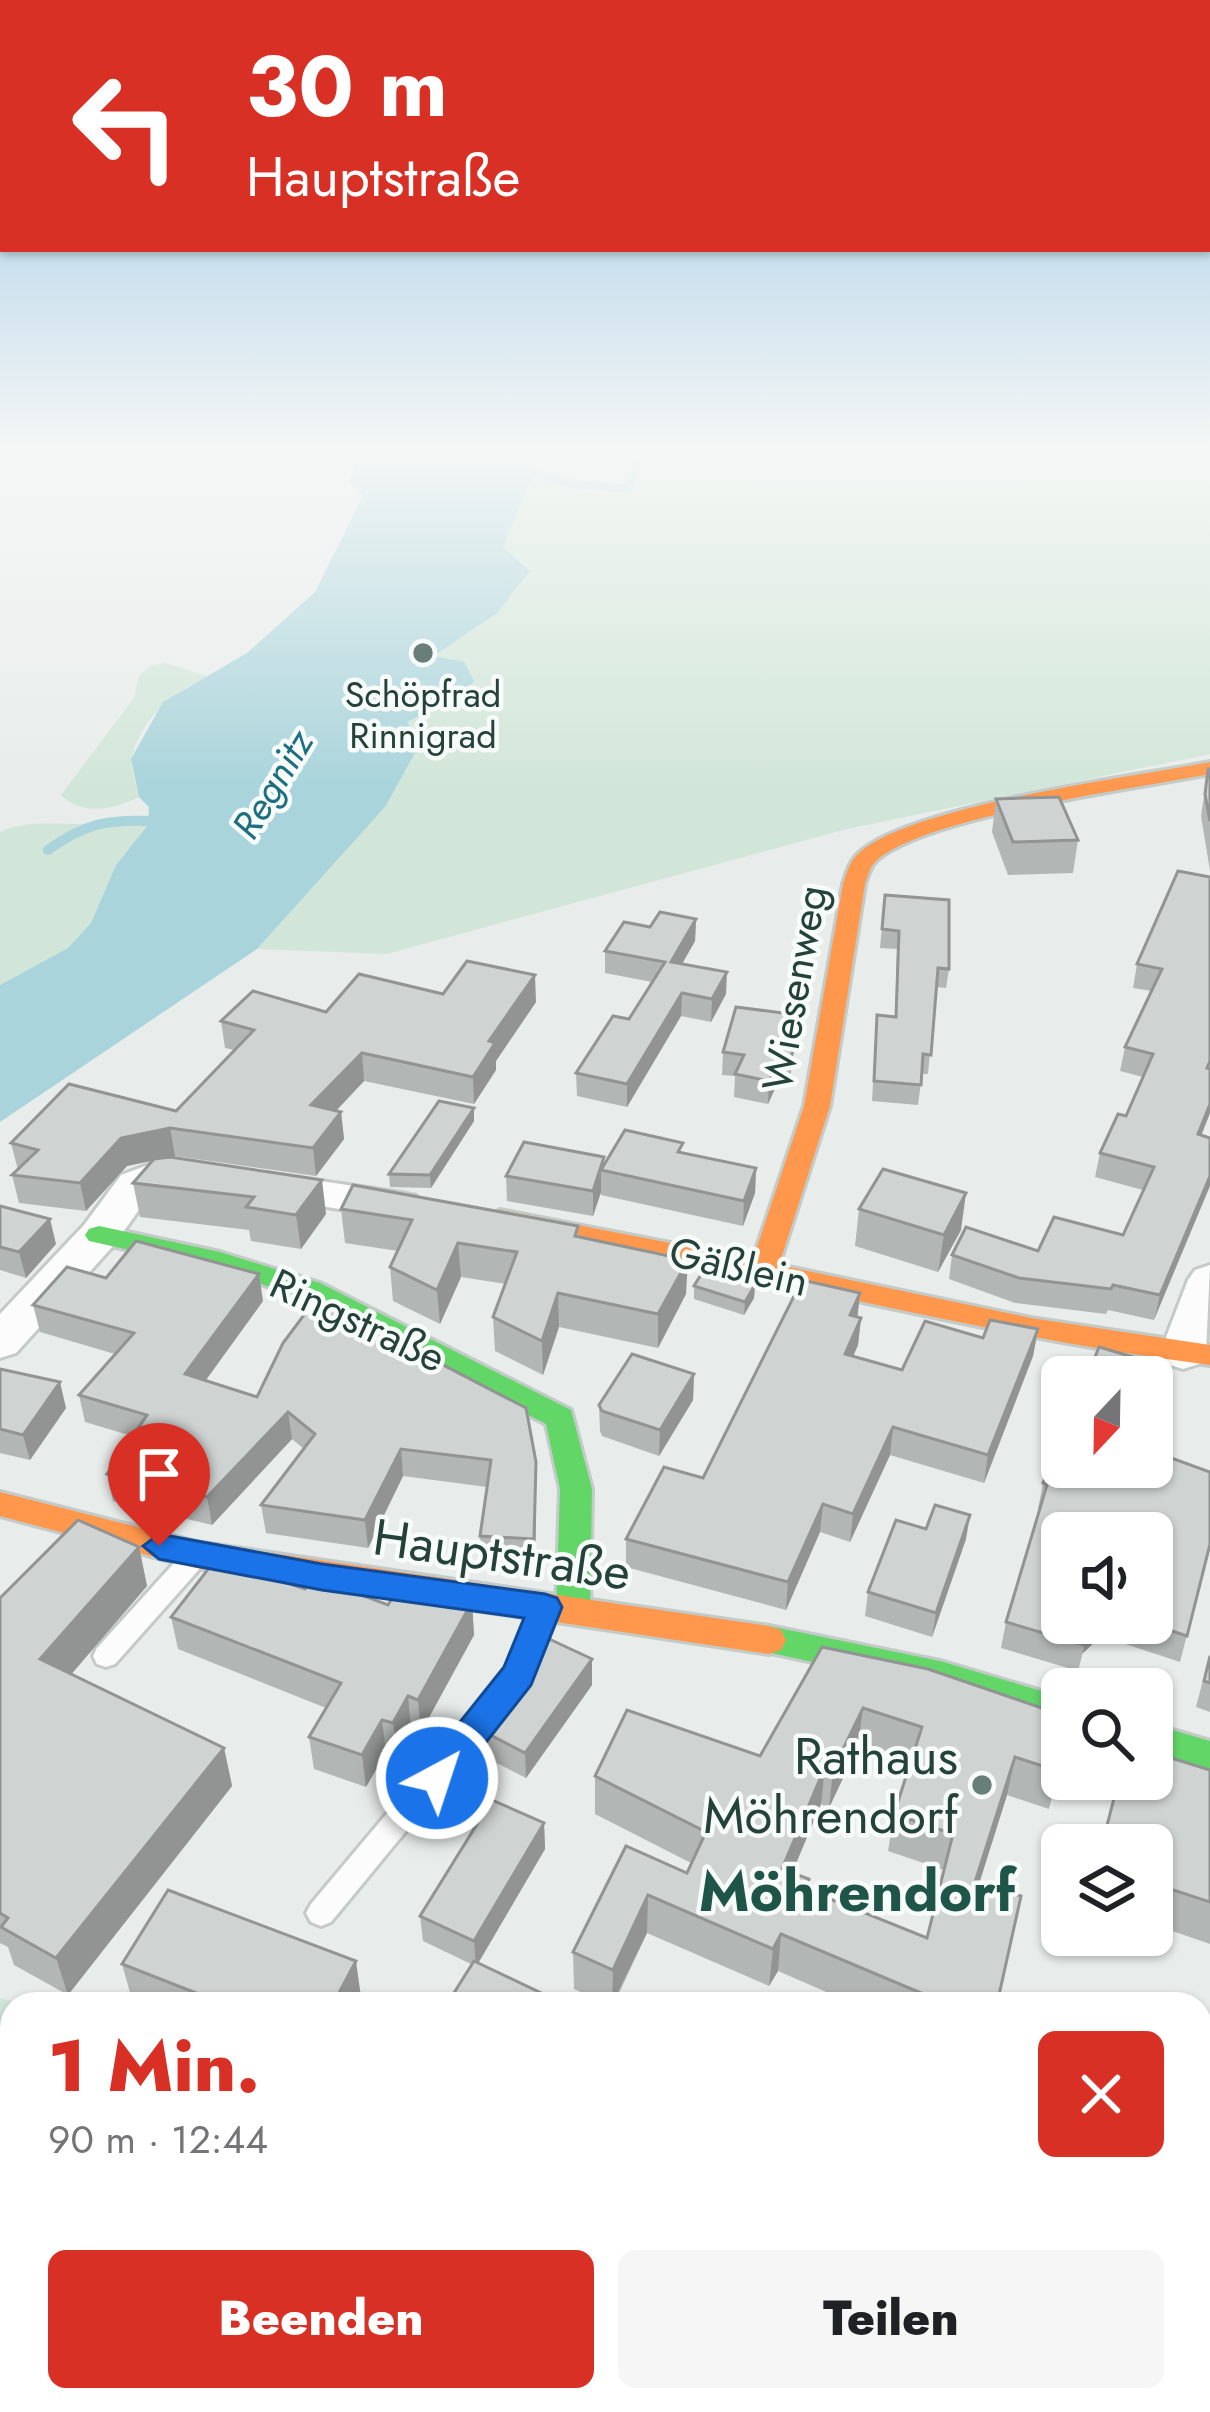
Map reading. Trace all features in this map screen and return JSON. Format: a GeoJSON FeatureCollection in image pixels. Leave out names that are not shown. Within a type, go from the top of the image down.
{"type":"FeatureCollection","features":[{"type":"Feature","properties":{"kind":"street","name":"Wiesenweg"},"geometry":{"type":"LineString","coordinates":[[763,1270],[817,1106],[854,884],[866,857],[916,836],[1007,812],[1210,768]]}},
{"type":"Feature","properties":{"kind":"street"},"geometry":{"type":"LineString","coordinates":[[0,1342],[98,1235],[136,1184],[161,1173],[404,1207]]}},
{"type":"Feature","properties":{"kind":"street","name":"Gäßlein"},"geometry":{"type":"LineString","coordinates":[[467,1215],[615,1237],[1059,1339],[1196,1354],[1210,1280]]}},
{"type":"Feature","properties":{"kind":"street","name":"Ringstraße"},"geometry":{"type":"LineString","coordinates":[[98,1235],[220,1261],[310,1290],[560,1418],[574,1455],[579,1522],[559,1609]]}},
{"type":"Feature","properties":{"kind":"street","name":"Hauptstraße"},"geometry":{"type":"LineString","coordinates":[[0,1504],[196,1556],[779,1642],[922,1671],[1041,1706]]}},
{"type":"Feature","properties":{"kind":"street"},"geometry":{"type":"LineString","coordinates":[[1173,1745],[1210,1756]]}},
{"type":"Feature","properties":{"kind":"lane"},"geometry":{"type":"LineString","coordinates":[[106,1656],[196,1556]]}},
{"type":"Feature","properties":{"kind":"lane"},"geometry":{"type":"LineString","coordinates":[[321,1913],[519,1675],[559,1609]]}},
{"type":"Feature","properties":{"kind":"green space"},"geometry":{"type":"Polygon","coordinates":[[[522,564],[1210,564],[1210,754],[847,829],[387,954],[257,949],[385,807],[417,735],[407,722],[440,707],[453,659],[433,657],[529,570],[522,564]]]}},
{"type":"Feature","properties":{"kind":"green space"},"geometry":{"type":"Polygon","coordinates":[[[165,663],[210,677],[172,697],[142,731],[132,762],[139,797],[99,809],[70,802],[61,795],[134,698],[139,676],[150,666],[165,663]]]}},
{"type":"Feature","properties":{"kind":"green space"},"geometry":{"type":"Polygon","coordinates":[[[117,819],[148,825],[116,865],[91,923],[68,948],[0,985],[0,832],[29,824],[117,819]]]}},
{"type":"Feature","properties":{"kind":"water","name":"Regnitz"},"geometry":{"type":"Polygon","coordinates":[[[329,564],[522,564],[530,571],[497,613],[434,656],[464,662],[474,681],[460,696],[407,722],[421,742],[385,807],[257,949],[0,1122],[0,985],[68,948],[91,923],[116,865],[148,825],[149,807],[139,797],[131,759],[163,702],[247,653],[315,592],[329,564]]]}},
{"type":"Feature","properties":{"kind":"building"},"geometry":{"type":"Polygon","coordinates":[[[1210,769],[1210,821],[1205,794],[1210,769]]]}},
{"type":"Feature","properties":{"kind":"building"},"geometry":{"type":"Polygon","coordinates":[[[1059,797],[1078,840],[1013,842],[996,799],[1059,797]]]}},
{"type":"Feature","properties":{"kind":"building"},"geometry":{"type":"Polygon","coordinates":[[[1178,871],[1210,877],[1210,1104],[1198,1134],[1210,1138],[1210,1176],[1160,1295],[1113,1285],[1111,1289],[1019,1278],[952,1255],[966,1227],[1038,1251],[1054,1217],[1123,1235],[1154,1167],[1100,1153],[1118,1114],[1126,1116],[1153,1054],[1125,1047],[1162,969],[1137,964],[1178,871]]]}},
{"type":"Feature","properties":{"kind":"building"},"geometry":{"type":"Polygon","coordinates":[[[885,895],[949,900],[949,969],[938,968],[931,1055],[923,1054],[921,1085],[874,1081],[877,1015],[896,1017],[899,931],[882,929],[885,895]]]}},
{"type":"Feature","properties":{"kind":"building"},"geometry":{"type":"Polygon","coordinates":[[[660,912],[696,919],[671,962],[727,972],[712,999],[682,993],[627,1084],[576,1073],[613,1016],[629,1019],[665,962],[605,951],[624,922],[650,927],[660,912]]]}},
{"type":"Feature","properties":{"kind":"building"},"geometry":{"type":"Polygon","coordinates":[[[467,961],[535,975],[489,1041],[495,1043],[473,1077],[362,1053],[311,1105],[341,1112],[313,1148],[170,1128],[121,1138],[80,1183],[12,1175],[38,1150],[11,1143],[69,1084],[176,1111],[254,1030],[221,1021],[253,991],[326,1012],[359,974],[443,994],[467,961]]]}},
{"type":"Feature","properties":{"kind":"building"},"geometry":{"type":"Polygon","coordinates":[[[736,1007],[798,1015],[791,1060],[780,1059],[769,1081],[735,1074],[744,1055],[723,1052],[736,1007]]]}},
{"type":"Feature","properties":{"kind":"building"},"geometry":{"type":"Polygon","coordinates":[[[439,1101],[474,1108],[430,1175],[389,1174],[439,1101]]]}},
{"type":"Feature","properties":{"kind":"building"},"geometry":{"type":"Polygon","coordinates":[[[625,1130],[683,1143],[678,1152],[756,1168],[744,1201],[601,1170],[625,1130]]]}},
{"type":"Feature","properties":{"kind":"building"},"geometry":{"type":"Polygon","coordinates":[[[524,1142],[604,1157],[593,1191],[506,1176],[524,1142]]]}},
{"type":"Feature","properties":{"kind":"building"},"geometry":{"type":"Polygon","coordinates":[[[170,1157],[322,1180],[296,1215],[246,1207],[254,1197],[133,1183],[154,1159],[170,1157]]]}},
{"type":"Feature","properties":{"kind":"building"},"geometry":{"type":"Polygon","coordinates":[[[883,1169],[966,1193],[944,1235],[859,1209],[883,1169]]]}},
{"type":"Feature","properties":{"kind":"building"},"geometry":{"type":"Polygon","coordinates":[[[353,1185],[578,1226],[575,1236],[688,1260],[658,1314],[558,1293],[542,1341],[493,1317],[517,1252],[458,1243],[437,1290],[390,1267],[412,1220],[341,1209],[353,1185]]]}},
{"type":"Feature","properties":{"kind":"building"},"geometry":{"type":"Polygon","coordinates":[[[0,1206],[50,1219],[19,1252],[0,1247],[0,1206]]]}},
{"type":"Feature","properties":{"kind":"building"},"geometry":{"type":"Polygon","coordinates":[[[136,1241],[259,1274],[185,1374],[257,1397],[283,1343],[316,1299],[526,1408],[536,1462],[534,1539],[480,1536],[491,1460],[401,1449],[365,1520],[261,1505],[315,1434],[288,1412],[207,1497],[107,1474],[147,1415],[79,1395],[134,1333],[33,1305],[67,1267],[106,1278],[136,1241]]]}},
{"type":"Feature","properties":{"kind":"building"},"geometry":{"type":"Polygon","coordinates":[[[702,1273],[755,1285],[745,1302],[694,1286],[702,1273]]]}},
{"type":"Feature","properties":{"kind":"building"},"geometry":{"type":"Polygon","coordinates":[[[802,1280],[860,1293],[850,1315],[861,1318],[845,1354],[902,1370],[925,1321],[983,1338],[990,1320],[1038,1329],[988,1455],[893,1427],[853,1514],[823,1504],[788,1582],[626,1539],[664,1467],[703,1478],[802,1280]]]}},
{"type":"Feature","properties":{"kind":"building"},"geometry":{"type":"Polygon","coordinates":[[[1099,1347],[1130,1356],[1095,1356],[1099,1347]]]}},
{"type":"Feature","properties":{"kind":"building"},"geometry":{"type":"Polygon","coordinates":[[[632,1354],[694,1374],[660,1430],[602,1411],[599,1405],[632,1354]]]}},
{"type":"Feature","properties":{"kind":"building"},"geometry":{"type":"Polygon","coordinates":[[[0,1369],[60,1382],[23,1435],[0,1429],[0,1369]]]}},
{"type":"Feature","properties":{"kind":"building"},"geometry":{"type":"Polygon","coordinates":[[[1173,1459],[1210,1472],[1210,1544],[1187,1636],[1173,1631],[1173,1512],[1041,1512],[1041,1632],[1006,1622],[1046,1488],[1173,1488],[1173,1459]]]}},
{"type":"Feature","properties":{"kind":"building"},"geometry":{"type":"Polygon","coordinates":[[[935,1505],[970,1515],[936,1613],[868,1592],[896,1520],[926,1529],[935,1505]]]}},
{"type":"Feature","properties":{"kind":"building"},"geometry":{"type":"Polygon","coordinates":[[[78,1520],[139,1547],[40,1659],[224,1748],[56,1958],[1,1927],[8,1918],[0,1913],[0,1598],[78,1520]]]}},
{"type":"Feature","properties":{"kind":"building"},"geometry":{"type":"Polygon","coordinates":[[[216,1559],[305,1589],[313,1577],[388,1605],[399,1587],[472,1602],[418,1700],[408,1696],[393,1723],[382,1720],[362,1755],[309,1737],[341,1683],[171,1617],[216,1559]]]}},
{"type":"Feature","properties":{"kind":"building"},"geometry":{"type":"Polygon","coordinates":[[[545,1637],[592,1659],[525,1753],[477,1728],[545,1637]]]}},
{"type":"Feature","properties":{"kind":"building"},"geometry":{"type":"Polygon","coordinates":[[[822,1647],[928,1669],[1041,1708],[1041,1765],[1015,1757],[975,1882],[1021,1896],[1000,1992],[919,1992],[781,1934],[773,1949],[648,1895],[613,1970],[573,1952],[626,1846],[687,1873],[706,1832],[595,1776],[627,1710],[760,1756],[822,1647]],[[863,1708],[833,1770],[825,1767],[782,1869],[809,1879],[805,1889],[927,1938],[953,1834],[894,1814],[922,1727],[863,1708]]]}},
{"type":"Feature","properties":{"kind":"building"},"geometry":{"type":"Polygon","coordinates":[[[1173,1759],[1210,1770],[1210,1902],[1173,1890],[1173,1824],[1107,1824],[1114,1800],[1173,1800],[1173,1759]]]}},
{"type":"Feature","properties":{"kind":"building"},"geometry":{"type":"Polygon","coordinates":[[[492,1800],[544,1823],[474,1941],[420,1916],[492,1800]]]}},
{"type":"Feature","properties":{"kind":"building"},"geometry":{"type":"Polygon","coordinates":[[[168,1890],[356,1961],[339,1992],[193,1992],[122,1964],[168,1890]]]}},
{"type":"Feature","properties":{"kind":"building"},"geometry":{"type":"Polygon","coordinates":[[[474,1961],[539,1992],[455,1992],[474,1961]]]}},
{"type":"Feature","properties":{"kind":"waterway"},"geometry":{"type":"LineString","coordinates":[[48,850],[96,825],[151,821]]}},
{"type":"Feature","properties":{"kind":"traffic: fast"},"geometry":{"type":"LineString","coordinates":[[99,1235],[220,1261],[310,1290],[560,1418],[576,1489],[573,1611]]}},
{"type":"Feature","properties":{"kind":"traffic: fast"},"geometry":{"type":"LineString","coordinates":[[769,1640],[940,1675],[1041,1706]]}},
{"type":"Feature","properties":{"kind":"traffic: fast"},"geometry":{"type":"LineString","coordinates":[[1173,1745],[1210,1756]]}},
{"type":"Feature","properties":{"kind":"traffic: slow"},"geometry":{"type":"LineString","coordinates":[[763,1270],[817,1106],[854,884],[865,858],[887,843],[973,816],[1210,768]]}},
{"type":"Feature","properties":{"kind":"traffic: slow"},"geometry":{"type":"LineString","coordinates":[[500,1219],[1031,1328],[1210,1355]]}},
{"type":"Feature","properties":{"kind":"traffic: slow"},"geometry":{"type":"LineString","coordinates":[[0,1504],[196,1555],[769,1640]]}},
{"type":"Feature","properties":{"kind":"place","name":"Schöpfrad Rinnigrad"},"geometry":{"type":"Point","coordinates":[423,653]}},
{"type":"Feature","properties":{"kind":"place","name":"Rathaus Möhrendorf"},"geometry":{"type":"Point","coordinates":[982,1785]}},
{"type":"Feature","properties":{"kind":"district","name":"Möhrendorf"},"geometry":{"type":"Point","coordinates":[857,1891]}},
{"type":"Feature","properties":{"kind":"route"},"geometry":{"type":"LineString","coordinates":[[159,1546],[322,1577],[545,1607],[519,1675],[437,1778]]}}]}
